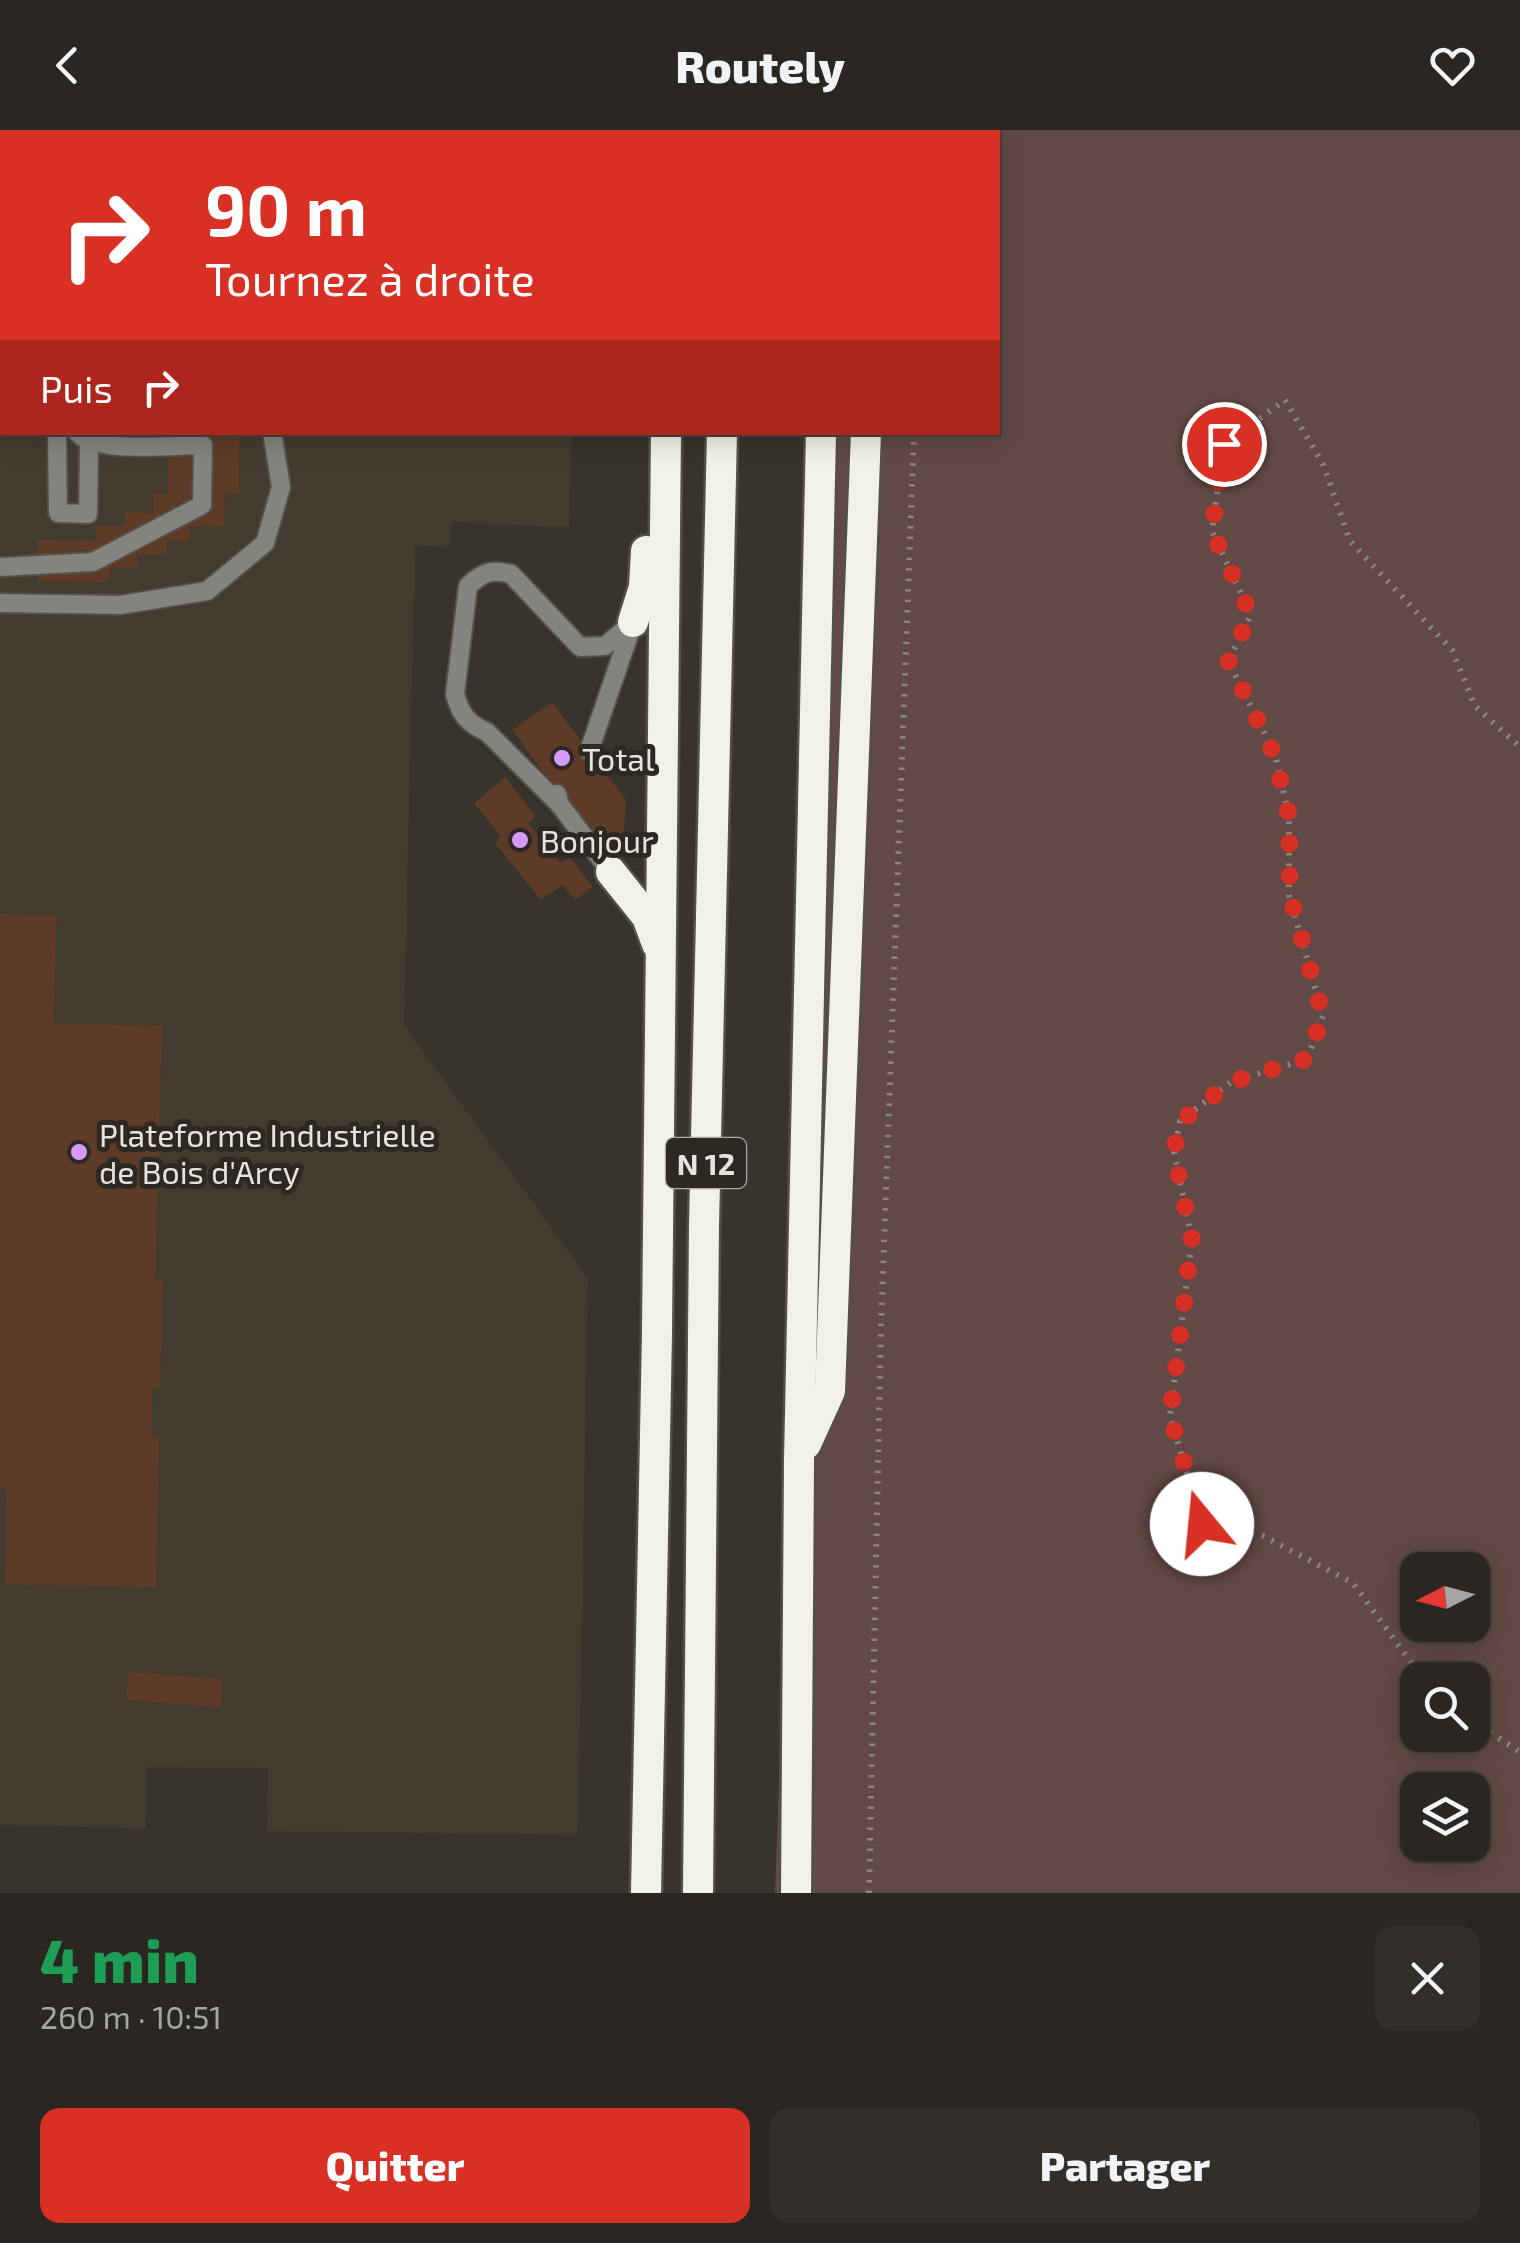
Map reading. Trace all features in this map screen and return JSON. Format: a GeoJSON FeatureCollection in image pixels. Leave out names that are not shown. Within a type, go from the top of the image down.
{"type":"FeatureCollection","features":[{"type":"Feature","properties":{"kind":"highway"},"geometry":{"type":"LineString","coordinates":[[646,1893],[657,1333],[666,435]]}},
{"type":"Feature","properties":{"kind":"highway","name":"N 12"},"geometry":{"type":"LineString","coordinates":[[698,1893],[704,1226],[722,435]]}},
{"type":"Feature","properties":{"kind":"highway"},"geometry":{"type":"LineString","coordinates":[[796,1893],[799,1460],[821,435]]}},
{"type":"Feature","properties":{"kind":"highway"},"geometry":{"type":"LineString","coordinates":[[799,1460],[830,1391],[866,435]]}},
{"type":"Feature","properties":{"kind":"highway"},"geometry":{"type":"LineString","coordinates":[[634,622],[644,587],[648,527],[665,498]]}},
{"type":"Feature","properties":{"kind":"highway"},"geometry":{"type":"LineString","coordinates":[[611,872],[647,917],[660,951]]}},
{"type":"Feature","properties":{"kind":"lane"},"geometry":{"type":"LineString","coordinates":[[57,435],[58,513],[88,514],[83,437]]}},
{"type":"Feature","properties":{"kind":"lane"},"geometry":{"type":"LineString","coordinates":[[0,603],[120,605],[207,591],[265,543],[281,488],[272,435]]}},
{"type":"Feature","properties":{"kind":"lane"},"geometry":{"type":"LineString","coordinates":[[0,567],[93,562],[202,505],[203,445],[98,445],[83,437]]}},
{"type":"Feature","properties":{"kind":"lane"},"geometry":{"type":"LineString","coordinates":[[611,872],[558,797],[459,711],[455,694],[468,586],[481,574],[496,570],[511,574],[580,647],[605,646],[634,622]]}},
{"type":"Feature","properties":{"kind":"lane"},"geometry":{"type":"LineString","coordinates":[[589,751],[634,622]]}},
{"type":"Feature","properties":{"kind":"path"},"geometry":{"type":"LineString","coordinates":[[1411,1662],[1353,1583],[1264,1536],[1202,1524],[1170,1416],[1192,1240],[1174,1152],[1180,1122],[1231,1082],[1307,1059],[1323,1016],[1290,895],[1289,816],[1274,754],[1228,660],[1251,615],[1212,531],[1224,444],[1285,400],[1323,464],[1350,541],[1452,650],[1475,706],[1520,747]]}},
{"type":"Feature","properties":{"kind":"path"},"geometry":{"type":"LineString","coordinates":[[870,1893],[880,1326],[914,435]]}},
{"type":"Feature","properties":{"kind":"path"},"geometry":{"type":"LineString","coordinates":[[1490,1733],[1520,1752]]}},
{"type":"Feature","properties":{"kind":"shaded area"},"geometry":{"type":"Polygon","coordinates":[[[1000,130],[1520,130],[1520,1893],[775,1893],[828,435],[1000,435],[1000,130]]]}},
{"type":"Feature","properties":{"kind":"shaded area"},"geometry":{"type":"Polygon","coordinates":[[[0,435],[572,435],[569,527],[452,522],[450,547],[415,546],[404,1025],[588,1278],[578,1835],[267,1831],[268,1768],[147,1767],[146,1828],[0,1825],[0,435]]]}},
{"type":"Feature","properties":{"kind":"building"},"geometry":{"type":"Polygon","coordinates":[[[99,436],[239,437],[239,494],[225,494],[224,527],[191,526],[189,541],[167,541],[166,555],[137,555],[138,568],[109,569],[109,582],[0,576],[0,557],[38,556],[37,540],[95,541],[96,526],[125,526],[125,512],[154,513],[154,493],[168,494],[168,455],[99,454],[99,436]]]}},
{"type":"Feature","properties":{"kind":"building"},"geometry":{"type":"Polygon","coordinates":[[[552,702],[626,800],[623,849],[600,849],[512,730],[552,702]]]}},
{"type":"Feature","properties":{"kind":"building","name":"Bonjour"},"geometry":{"type":"Polygon","coordinates":[[[505,777],[535,816],[528,823],[560,863],[570,857],[593,887],[575,900],[563,885],[541,900],[495,843],[501,837],[474,803],[505,777]]]}},
{"type":"Feature","properties":{"kind":"building","name":"Plateforme Industrielle de Bois d'Arcy"},"geometry":{"type":"Polygon","coordinates":[[[0,914],[57,915],[53,1023],[162,1026],[155,1279],[163,1279],[160,1388],[153,1388],[152,1437],[159,1437],[156,1587],[5,1584],[7,1489],[0,1488],[0,914]]]}},
{"type":"Feature","properties":{"kind":"building"},"geometry":{"type":"Polygon","coordinates":[[[129,1672],[222,1679],[221,1707],[126,1700],[129,1672]]]}},
{"type":"Feature","properties":{"kind":"place","name":"Total"},"geometry":{"type":"Point","coordinates":[562,758]}},
{"type":"Feature","properties":{"kind":"place","name":"Bonjour"},"geometry":{"type":"Point","coordinates":[520,840]}},
{"type":"Feature","properties":{"kind":"place","name":"Plateforme Industrielle de Bois d'Arcy"},"geometry":{"type":"Point","coordinates":[79,1152]}},
{"type":"Feature","properties":{"kind":"route"},"geometry":{"type":"LineString","coordinates":[[1202,1524],[1170,1416],[1192,1240],[1174,1152],[1180,1122],[1231,1082],[1307,1059],[1323,1016],[1290,895],[1289,816],[1274,754],[1228,660],[1251,615],[1212,531],[1224,444]]}}]}
